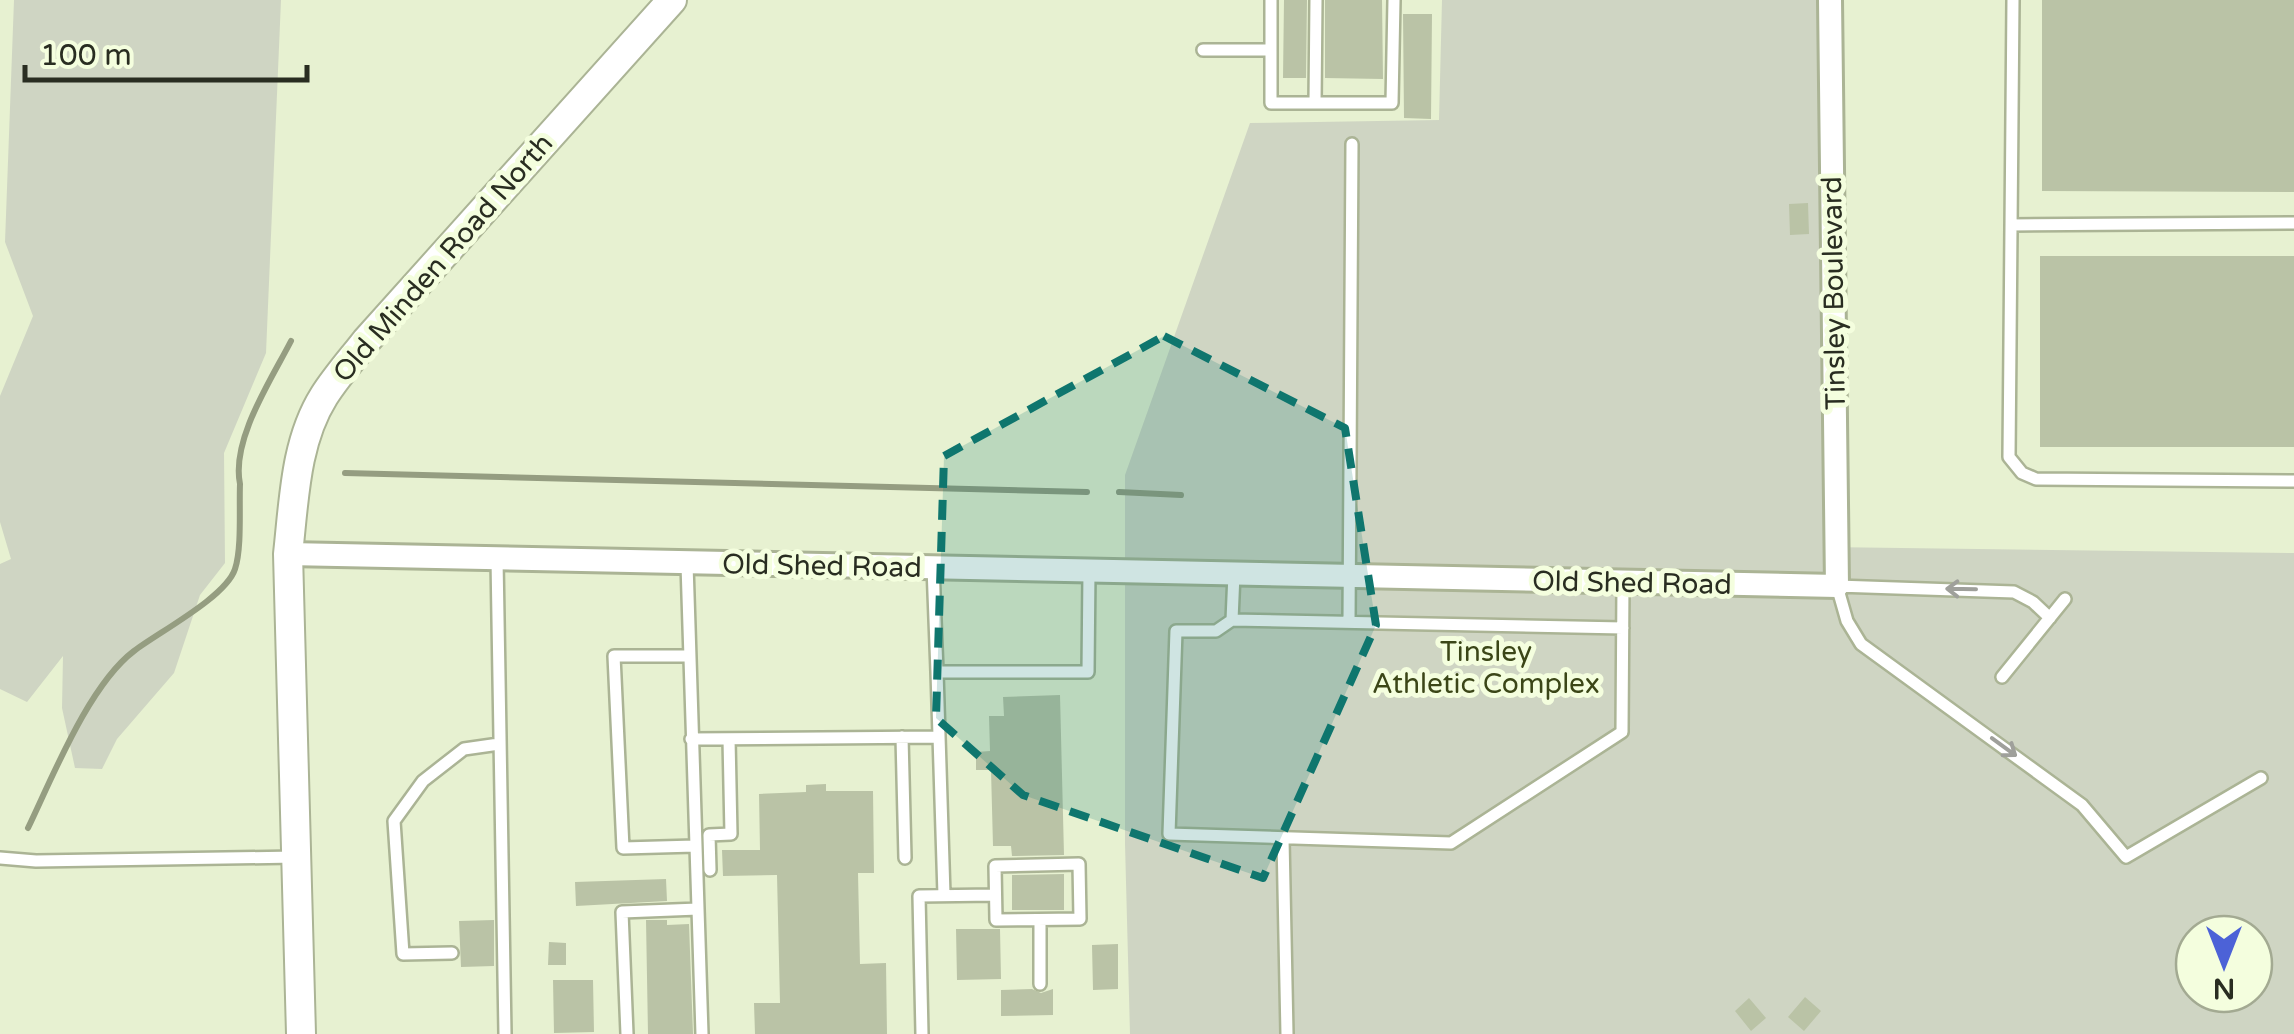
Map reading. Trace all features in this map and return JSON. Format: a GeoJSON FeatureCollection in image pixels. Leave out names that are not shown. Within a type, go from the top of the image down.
{"type":"FeatureCollection","features":[{"type":"Feature","properties":{"kind":"street","name":"Old Minden Road North"},"geometry":{"type":"LineString","coordinates":[[288,554],[300,462],[308,428],[324,397],[366,341],[672,0]]}},
{"type":"Feature","properties":{"kind":"street","name":"Tinsley Boulevard"},"geometry":{"type":"LineString","coordinates":[[1830,0],[1837,586]]}},
{"type":"Feature","properties":{"kind":"street","name":"Old Shed Road"},"geometry":{"type":"LineString","coordinates":[[288,554],[1837,586]]}},
{"type":"Feature","properties":{"kind":"street"},"geometry":{"type":"LineString","coordinates":[[288,554],[300,1034]]}},
{"type":"Feature","properties":{"kind":"lane"},"geometry":{"type":"LineString","coordinates":[[1272,0],[1271,103],[1392,103],[1394,0]]}},
{"type":"Feature","properties":{"kind":"lane"},"geometry":{"type":"LineString","coordinates":[[1316,0],[1316,103]]}},
{"type":"Feature","properties":{"kind":"lane"},"geometry":{"type":"LineString","coordinates":[[2013,0],[2010,457],[2022,473],[2036,479],[2294,480]]}},
{"type":"Feature","properties":{"kind":"lane"},"geometry":{"type":"LineString","coordinates":[[1203,50],[1271,50]]}},
{"type":"Feature","properties":{"kind":"lane"},"geometry":{"type":"LineString","coordinates":[[1349,622],[1352,144]]}},
{"type":"Feature","properties":{"kind":"lane"},"geometry":{"type":"LineString","coordinates":[[2011,225],[2294,223]]}},
{"type":"Feature","properties":{"kind":"lane"},"geometry":{"type":"LineString","coordinates":[[497,559],[506,1034]]}},
{"type":"Feature","properties":{"kind":"lane"},"geometry":{"type":"LineString","coordinates":[[687,564],[702,1034]]}},
{"type":"Feature","properties":{"kind":"lane"},"geometry":{"type":"LineString","coordinates":[[934,568],[944,895]]}},
{"type":"Feature","properties":{"kind":"lane"},"geometry":{"type":"LineString","coordinates":[[937,672],[1088,672],[1089,571]]}},
{"type":"Feature","properties":{"kind":"lane"},"geometry":{"type":"LineString","coordinates":[[1232,620],[1234,574]]}},
{"type":"Feature","properties":{"kind":"lane"},"geometry":{"type":"LineString","coordinates":[[1623,583],[1623,628],[1622,732],[1450,843],[1168,834],[1176,631],[1216,631],[1232,620],[1623,628]]}},
{"type":"Feature","properties":{"kind":"lane"},"geometry":{"type":"LineString","coordinates":[[2050,618],[2014,592],[1837,586],[1846,621],[1862,644],[2082,805],[2126,857],[2261,778]]}},
{"type":"Feature","properties":{"kind":"lane"},"geometry":{"type":"LineString","coordinates":[[2002,677],[2065,599]]}},
{"type":"Feature","properties":{"kind":"lane"},"geometry":{"type":"LineString","coordinates":[[689,656],[614,656],[622,848],[695,846]]}},
{"type":"Feature","properties":{"kind":"lane"},"geometry":{"type":"LineString","coordinates":[[691,739],[939,736]]}},
{"type":"Feature","properties":{"kind":"lane"},"geometry":{"type":"LineString","coordinates":[[902,737],[905,858]]}},
{"type":"Feature","properties":{"kind":"lane"},"geometry":{"type":"LineString","coordinates":[[710,870],[709,835],[730,834],[729,739]]}},
{"type":"Feature","properties":{"kind":"lane"},"geometry":{"type":"LineString","coordinates":[[452,953],[404,954],[394,821],[423,781],[464,749],[499,744]]}},
{"type":"Feature","properties":{"kind":"lane"},"geometry":{"type":"LineString","coordinates":[[1282,838],[1287,1034]]}},
{"type":"Feature","properties":{"kind":"lane"},"geometry":{"type":"LineString","coordinates":[[0,858],[36,862],[296,857]]}},
{"type":"Feature","properties":{"kind":"lane"},"geometry":{"type":"LineString","coordinates":[[1079,864],[1080,919],[996,920],[995,895],[995,866],[1079,864]]}},
{"type":"Feature","properties":{"kind":"lane"},"geometry":{"type":"LineString","coordinates":[[922,1034],[920,896],[995,895]]}},
{"type":"Feature","properties":{"kind":"lane"},"geometry":{"type":"LineString","coordinates":[[627,1034],[622,912],[698,909]]}},
{"type":"Feature","properties":{"kind":"lane"},"geometry":{"type":"LineString","coordinates":[[1040,920],[1040,984]]}},
{"type":"Feature","properties":{"kind":"highlighted area"},"geometry":{"type":"Polygon","coordinates":[[[1164,336],[1345,428],[1376,625],[1263,878],[1023,795],[936,718],[944,456],[1164,336]]]}},
{"type":"Feature","properties":{"kind":"green space"},"geometry":{"type":"Polygon","coordinates":[[[14,0],[281,0],[266,353],[224,453],[225,563],[200,595],[174,673],[117,739],[102,769],[75,768],[62,708],[63,656],[27,702],[0,689],[0,564],[11,559],[0,522],[0,396],[33,316],[5,242],[14,0]]]}},
{"type":"Feature","properties":{"kind":"green space","name":"Tinsley Athletic Complex"},"geometry":{"type":"Polygon","coordinates":[[[1442,0],[1821,0],[1826,547],[2294,553],[2294,1034],[1130,1034],[1125,844],[1125,475],[1250,123],[1439,120],[1442,0]]]}},
{"type":"Feature","properties":{"kind":"building"},"geometry":{"type":"Polygon","coordinates":[[[1284,0],[1307,0],[1306,78],[1283,78],[1284,0]]]}},
{"type":"Feature","properties":{"kind":"building"},"geometry":{"type":"Polygon","coordinates":[[[1325,0],[1382,0],[1383,79],[1325,78],[1325,0]]]}},
{"type":"Feature","properties":{"kind":"building"},"geometry":{"type":"Polygon","coordinates":[[[2042,0],[2294,0],[2294,192],[2042,191],[2042,0]]]}},
{"type":"Feature","properties":{"kind":"building"},"geometry":{"type":"Polygon","coordinates":[[[1403,14],[1432,14],[1431,119],[1404,118],[1403,14]]]}},
{"type":"Feature","properties":{"kind":"building"},"geometry":{"type":"Polygon","coordinates":[[[1808,203],[1809,234],[1790,235],[1789,204],[1808,203]]]}},
{"type":"Feature","properties":{"kind":"building"},"geometry":{"type":"Polygon","coordinates":[[[2040,256],[2294,256],[2294,447],[2040,447],[2040,256]]]}},
{"type":"Feature","properties":{"kind":"building"},"geometry":{"type":"Polygon","coordinates":[[[1060,695],[1064,855],[1012,856],[1011,846],[993,846],[991,770],[976,770],[976,752],[990,751],[989,716],[1004,716],[1003,697],[1060,695]]]}},
{"type":"Feature","properties":{"kind":"building"},"geometry":{"type":"Polygon","coordinates":[[[826,784],[826,791],[873,791],[874,873],[858,873],[860,964],[886,963],[887,1034],[755,1034],[754,1003],[780,1003],[777,875],[723,876],[722,850],[760,850],[759,794],[806,792],[806,785],[826,784]]]}},
{"type":"Feature","properties":{"kind":"building"},"geometry":{"type":"Polygon","coordinates":[[[1064,874],[1064,910],[1012,910],[1012,875],[1064,874]]]}},
{"type":"Feature","properties":{"kind":"building"},"geometry":{"type":"Polygon","coordinates":[[[666,879],[667,901],[576,906],[575,882],[666,879]]]}},
{"type":"Feature","properties":{"kind":"building"},"geometry":{"type":"Polygon","coordinates":[[[494,920],[494,966],[461,967],[459,921],[494,920]]]}},
{"type":"Feature","properties":{"kind":"building"},"geometry":{"type":"Polygon","coordinates":[[[646,920],[667,920],[667,925],[689,924],[693,1034],[648,1034],[646,920]]]}},
{"type":"Feature","properties":{"kind":"building"},"geometry":{"type":"Polygon","coordinates":[[[956,929],[1000,929],[1001,979],[957,980],[956,929]]]}},
{"type":"Feature","properties":{"kind":"building"},"geometry":{"type":"Polygon","coordinates":[[[549,942],[566,943],[566,965],[548,965],[549,942]]]}},
{"type":"Feature","properties":{"kind":"building"},"geometry":{"type":"Polygon","coordinates":[[[1118,944],[1118,989],[1093,990],[1092,945],[1118,944]]]}},
{"type":"Feature","properties":{"kind":"building"},"geometry":{"type":"Polygon","coordinates":[[[553,980],[593,980],[594,1032],[554,1033],[553,980]]]}},
{"type":"Feature","properties":{"kind":"building"},"geometry":{"type":"Polygon","coordinates":[[[1032,989],[1041,993],[1053,989],[1053,1015],[1001,1016],[1001,990],[1032,989]]]}},
{"type":"Feature","properties":{"kind":"building"},"geometry":{"type":"Polygon","coordinates":[[[1805,997],[1821,1011],[1804,1031],[1788,1017],[1805,997]]]}},
{"type":"Feature","properties":{"kind":"building"},"geometry":{"type":"Polygon","coordinates":[[[1749,998],[1766,1018],[1751,1031],[1735,1011],[1749,998]]]}},
{"type":"Feature","properties":{"kind":"waterway"},"geometry":{"type":"LineString","coordinates":[[28,828],[87,708],[102,686],[134,651],[219,591],[235,569],[241,449],[255,411],[291,341]]}},
{"type":"Feature","properties":{"kind":"waterway"},"geometry":{"type":"LineString","coordinates":[[345,473],[1087,492]]}},
{"type":"Feature","properties":{"kind":"waterway"},"geometry":{"type":"LineString","coordinates":[[1119,492],[1181,495]]}}]}
